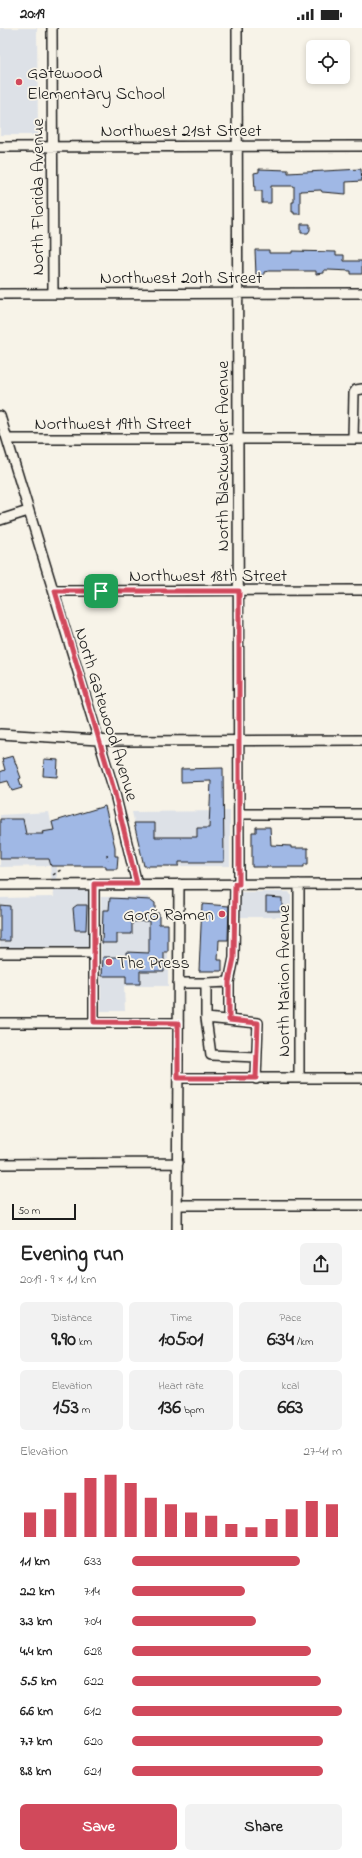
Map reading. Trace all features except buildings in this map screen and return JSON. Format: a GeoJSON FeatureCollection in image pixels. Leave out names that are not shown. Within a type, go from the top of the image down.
{"type":"FeatureCollection","features":[{"type":"Feature","properties":{"kind":"street","name":"North Florida Avenue"},"geometry":{"type":"LineString","coordinates":[[52,28],[53,294]]}},
{"type":"Feature","properties":{"kind":"street","name":"North Blackwelder Avenue"},"geometry":{"type":"LineString","coordinates":[[229,1020],[229,982],[234,958],[239,814],[237,28]]}},
{"type":"Feature","properties":{"kind":"street","name":"Northwest 21st Street"},"geometry":{"type":"LineString","coordinates":[[0,147],[362,146]]}},
{"type":"Feature","properties":{"kind":"street","name":"Northwest 20th Street"},"geometry":{"type":"LineString","coordinates":[[0,294],[362,293]]}},
{"type":"Feature","properties":{"kind":"street"},"geometry":{"type":"LineString","coordinates":[[357,439],[354,393],[356,390],[362,389]]}},
{"type":"Feature","properties":{"kind":"street","name":"North Gatewood Avenue"},"geometry":{"type":"LineString","coordinates":[[0,416],[28,511],[55,591],[99,739],[121,815],[137,884]]}},
{"type":"Feature","properties":{"kind":"street","name":"Northwest 19th Street"},"geometry":{"type":"LineString","coordinates":[[7,439],[357,439]]}},
{"type":"Feature","properties":{"kind":"street"},"geometry":{"type":"LineString","coordinates":[[0,520],[28,511]]}},
{"type":"Feature","properties":{"kind":"street","name":"Northwest 18th Street"},"geometry":{"type":"LineString","coordinates":[[55,591],[362,590]]}},
{"type":"Feature","properties":{"kind":"street"},"geometry":{"type":"LineString","coordinates":[[0,734],[114,741],[362,740]]}},
{"type":"Feature","properties":{"kind":"street"},"geometry":{"type":"LineString","coordinates":[[239,814],[362,814]]}},
{"type":"Feature","properties":{"kind":"street"},"geometry":{"type":"LineString","coordinates":[[94,884],[94,1022]]}},
{"type":"Feature","properties":{"kind":"street"},"geometry":{"type":"LineString","coordinates":[[177,1230],[179,884]]}},
{"type":"Feature","properties":{"kind":"street","name":"North Marion Avenue"},"geometry":{"type":"LineString","coordinates":[[299,884],[299,1078]]}},
{"type":"Feature","properties":{"kind":"street"},"geometry":{"type":"LineString","coordinates":[[0,885],[362,884]]}},
{"type":"Feature","properties":{"kind":"street"},"geometry":{"type":"LineString","coordinates":[[0,953],[94,953]]}},
{"type":"Feature","properties":{"kind":"street"},"geometry":{"type":"LineString","coordinates":[[178,983],[229,982]]}},
{"type":"Feature","properties":{"kind":"street"},"geometry":{"type":"LineString","coordinates":[[206,983],[206,1018],[211,1055],[256,1057]]}},
{"type":"Feature","properties":{"kind":"street"},"geometry":{"type":"LineString","coordinates":[[206,1018],[258,1023],[256,1078]]}},
{"type":"Feature","properties":{"kind":"street"},"geometry":{"type":"LineString","coordinates":[[0,1023],[178,1023]]}},
{"type":"Feature","properties":{"kind":"street"},"geometry":{"type":"LineString","coordinates":[[178,1078],[362,1078]]}},
{"type":"Feature","properties":{"kind":"street"},"geometry":{"type":"LineString","coordinates":[[0,1164],[178,1163]]}},
{"type":"Feature","properties":{"kind":"street"},"geometry":{"type":"LineString","coordinates":[[178,1205],[362,1205]]}},
{"type":"Feature","properties":{"kind":"path"},"geometry":{"type":"LineString","coordinates":[[107,854],[108,860]]}},
{"type":"Feature","properties":{"kind":"path"},"geometry":{"type":"LineString","coordinates":[[53,875],[62,870]]}},
{"type":"Feature","properties":{"kind":"shaded area","name":"Gatewood Elementary School"},"geometry":{"type":"Polygon","coordinates":[[[0,28],[37,28],[38,135],[0,135],[0,28]]]}},
{"type":"Feature","properties":{"kind":"shaded area"},"geometry":{"type":"Polygon","coordinates":[[[105,806],[110,825],[97,829],[97,866],[57,866],[57,889],[90,890],[90,948],[0,949],[0,898],[54,897],[50,866],[0,867],[0,815],[49,812],[51,822],[105,806]]]}},
{"type":"Feature","properties":{"kind":"shaded area"},"geometry":{"type":"Polygon","coordinates":[[[230,811],[230,866],[144,866],[132,812],[230,811]]]}},
{"type":"Feature","properties":{"kind":"shaded area"},"geometry":{"type":"Polygon","coordinates":[[[239,892],[289,892],[291,895],[291,917],[239,917],[239,892]]]}},
{"type":"Feature","properties":{"kind":"shaded area"},"geometry":{"type":"Polygon","coordinates":[[[101,897],[149,897],[149,951],[168,953],[168,986],[124,986],[125,1011],[101,1011],[101,897]]]}},
{"type":"Feature","properties":{"kind":"place","name":"Gatewood Elementary School"},"geometry":{"type":"Point","coordinates":[19,82]}},
{"type":"Feature","properties":{"kind":"place","name":"Gorõ Ramen"},"geometry":{"type":"Point","coordinates":[222,914]}},
{"type":"Feature","properties":{"kind":"place","name":"The Press"},"geometry":{"type":"Point","coordinates":[109,962]}},
{"type":"Feature","properties":{"kind":"route"},"geometry":{"type":"LineString","coordinates":[[55,591],[101,591],[239,591],[239,884],[235,884],[234,958],[229,982],[229,1020],[258,1023],[256,1078],[178,1078],[178,1023],[94,1022],[94,884],[137,884],[121,815],[55,591]]}}]}
